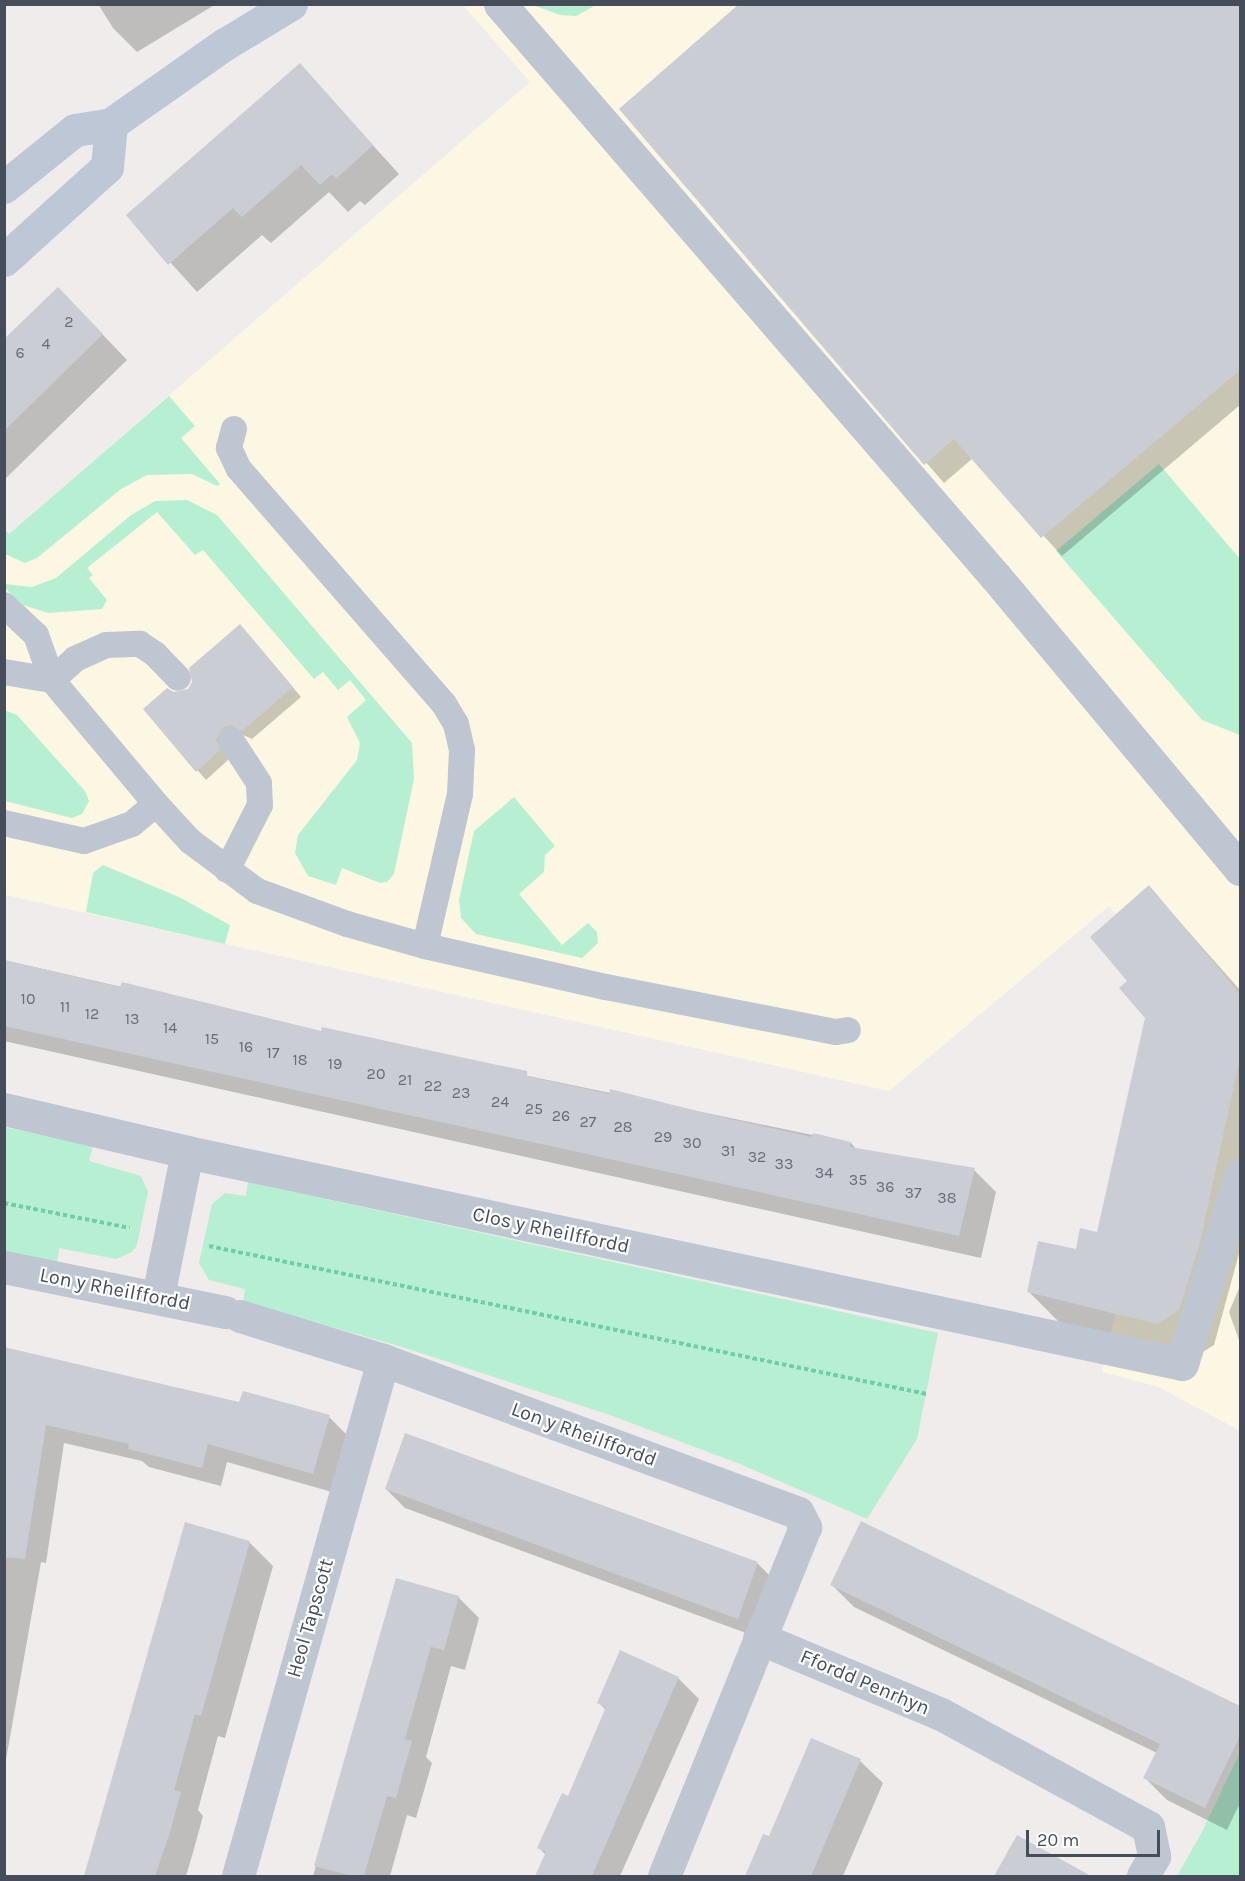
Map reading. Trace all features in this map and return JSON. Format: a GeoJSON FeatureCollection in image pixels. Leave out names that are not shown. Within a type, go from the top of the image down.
{"type":"FeatureCollection","features":[{"type":"Feature","properties":{"kind":"street"},"geometry":{"type":"LineString","coordinates":[[4,187],[75,130],[111,124],[225,44],[291,4]]}},
{"type":"Feature","properties":{"kind":"street"},"geometry":{"type":"LineString","coordinates":[[500,4],[995,576],[1240,869]]}},
{"type":"Feature","properties":{"kind":"street"},"geometry":{"type":"LineString","coordinates":[[4,260],[107,167],[111,124]]}},
{"type":"Feature","properties":{"kind":"street","name":"Clos y Rheilffordd"},"geometry":{"type":"LineString","coordinates":[[4,1109],[187,1152],[1182,1364],[1240,1175]]}},
{"type":"Feature","properties":{"kind":"street"},"geometry":{"type":"LineString","coordinates":[[158,1296],[187,1152]]}},
{"type":"Feature","properties":{"kind":"street","name":"Lon y Rheilffordd"},"geometry":{"type":"LineString","coordinates":[[4,1267],[158,1296],[232,1314],[383,1360],[798,1514],[805,1527],[759,1638]]}},
{"type":"Feature","properties":{"kind":"street","name":"Heol Tapscott"},"geometry":{"type":"LineString","coordinates":[[238,1876],[383,1360]]}},
{"type":"Feature","properties":{"kind":"street"},"geometry":{"type":"LineString","coordinates":[[664,1876],[759,1638]]}},
{"type":"Feature","properties":{"kind":"street","name":"Ffordd Penrhyn"},"geometry":{"type":"LineString","coordinates":[[759,1638],[941,1714],[1148,1827],[1154,1856],[1143,1876]]}},
{"type":"Feature","properties":{"kind":"lane"},"geometry":{"type":"LineString","coordinates":[[234,429],[228,448],[239,469],[444,704],[456,724],[462,750],[460,794],[425,946]]}},
{"type":"Feature","properties":{"kind":"lane"},"geometry":{"type":"LineString","coordinates":[[4,604],[36,635],[52,680],[156,804],[190,841],[257,891],[292,905],[425,946],[606,987],[836,1032],[848,1030]]}},
{"type":"Feature","properties":{"kind":"lane"},"geometry":{"type":"LineString","coordinates":[[52,680],[75,659],[106,645],[140,644],[155,654],[178,678]]}},
{"type":"Feature","properties":{"kind":"lane"},"geometry":{"type":"LineString","coordinates":[[4,672],[52,680]]}},
{"type":"Feature","properties":{"kind":"lane"},"geometry":{"type":"LineString","coordinates":[[227,870],[260,805],[260,783],[231,740]]}},
{"type":"Feature","properties":{"kind":"lane"},"geometry":{"type":"LineString","coordinates":[[4,823],[84,841],[132,824],[156,804]]}},
{"type":"Feature","properties":{"kind":"path"},"geometry":{"type":"LineString","coordinates":[[4,1203],[140,1230]]}},
{"type":"Feature","properties":{"kind":"path"},"geometry":{"type":"LineString","coordinates":[[202,1245],[927,1394]]}},
{"type":"Feature","properties":{"kind":"shaded area"},"geometry":{"type":"Polygon","coordinates":[[[463,5],[1240,5],[1240,1431],[1159,1387],[1102,1372],[1187,1000],[1109,906],[889,1091],[5,895],[4,530],[9,534],[530,82],[463,5]]]}},
{"type":"Feature","properties":{"kind":"green space"},"geometry":{"type":"Polygon","coordinates":[[[533,5],[596,5],[576,16],[560,15],[533,5]]]}},
{"type":"Feature","properties":{"kind":"green space"},"geometry":{"type":"Polygon","coordinates":[[[169,396],[195,426],[181,438],[220,484],[217,486],[192,474],[147,475],[121,489],[37,558],[25,563],[5,554],[5,530],[9,534],[169,396]]]}},
{"type":"Feature","properties":{"kind":"green space"},"geometry":{"type":"Polygon","coordinates":[[[1159,464],[1240,559],[1240,735],[1202,720],[1056,551],[1159,464]]]}},
{"type":"Feature","properties":{"kind":"green space"},"geometry":{"type":"Polygon","coordinates":[[[187,500],[217,515],[412,743],[414,779],[394,874],[387,882],[380,883],[342,868],[336,885],[308,876],[295,853],[298,835],[357,760],[360,743],[347,717],[366,700],[350,680],[338,690],[323,672],[314,679],[203,550],[195,555],[157,512],[87,568],[93,575],[89,578],[107,600],[102,609],[48,613],[23,605],[5,588],[5,584],[32,587],[56,578],[131,515],[155,501],[187,500]]]}},
{"type":"Feature","properties":{"kind":"green space"},"geometry":{"type":"Polygon","coordinates":[[[4,710],[17,715],[85,791],[89,801],[82,814],[72,818],[5,801],[4,710]]]}},
{"type":"Feature","properties":{"kind":"green space"},"geometry":{"type":"Polygon","coordinates":[[[514,797],[555,846],[545,855],[544,872],[519,894],[562,945],[588,923],[597,932],[598,943],[582,958],[476,934],[461,918],[459,900],[474,831],[514,797]]]}},
{"type":"Feature","properties":{"kind":"green space"},"geometry":{"type":"Polygon","coordinates":[[[103,865],[179,897],[230,925],[225,944],[86,912],[93,873],[103,865]]]}},
{"type":"Feature","properties":{"kind":"green space"},"geometry":{"type":"Polygon","coordinates":[[[4,1127],[93,1146],[89,1161],[141,1176],[148,1192],[137,1245],[132,1252],[116,1259],[59,1248],[57,1263],[5,1253],[4,1127]]]}},
{"type":"Feature","properties":{"kind":"green space"},"geometry":{"type":"Polygon","coordinates":[[[248,1182],[938,1333],[917,1439],[867,1519],[740,1464],[610,1415],[399,1346],[243,1302],[245,1289],[209,1280],[199,1263],[212,1204],[225,1193],[246,1196],[248,1182]]]}},
{"type":"Feature","properties":{"kind":"green space"},"geometry":{"type":"Polygon","coordinates":[[[1240,1752],[1240,1876],[1177,1876],[1202,1832],[1240,1752]]]}},
{"type":"Feature","properties":{"kind":"building"},"geometry":{"type":"Polygon","coordinates":[[[739,4],[1240,4],[1240,370],[1041,538],[954,439],[924,465],[619,109],[739,4]]]}},
{"type":"Feature","properties":{"kind":"building"},"geometry":{"type":"Polygon","coordinates":[[[300,63],[373,145],[336,179],[332,174],[320,185],[301,165],[242,217],[233,208],[168,265],[126,215],[300,63]]]}},
{"type":"Feature","properties":{"kind":"building"},"geometry":{"type":"Polygon","coordinates":[[[58,287],[103,334],[4,431],[4,339],[58,287]]]}},
{"type":"Feature","properties":{"kind":"building"},"geometry":{"type":"Polygon","coordinates":[[[240,624],[293,687],[242,731],[231,725],[222,728],[216,740],[220,750],[196,772],[143,709],[167,688],[174,692],[188,689],[192,682],[189,668],[240,624]]]}},
{"type":"Feature","properties":{"kind":"building"},"geometry":{"type":"Polygon","coordinates":[[[1149,885],[1240,994],[1240,1058],[1200,1242],[1179,1310],[1157,1324],[1027,1292],[1038,1241],[1076,1249],[1080,1228],[1097,1232],[1145,1018],[1119,988],[1127,981],[1090,937],[1149,885]]]}},
{"type":"Feature","properties":{"kind":"building"},"geometry":{"type":"Polygon","coordinates":[[[4,960],[120,987],[122,982],[321,1031],[322,1027],[527,1071],[527,1076],[609,1094],[610,1089],[812,1137],[813,1133],[851,1142],[850,1147],[975,1168],[959,1236],[4,1026],[4,960]]]}},
{"type":"Feature","properties":{"kind":"building"},"geometry":{"type":"Polygon","coordinates":[[[4,1347],[239,1402],[243,1391],[330,1415],[313,1474],[208,1444],[202,1468],[128,1449],[129,1444],[46,1425],[25,1559],[4,1557],[4,1347]]]}},
{"type":"Feature","properties":{"kind":"building"},"geometry":{"type":"Polygon","coordinates":[[[405,1433],[758,1562],[738,1619],[385,1489],[405,1433]]]}},
{"type":"Feature","properties":{"kind":"building"},"geometry":{"type":"Polygon","coordinates":[[[861,1521],[1240,1706],[1240,1736],[1205,1808],[1143,1778],[1160,1744],[830,1585],[861,1521]]]}},
{"type":"Feature","properties":{"kind":"building"},"geometry":{"type":"Polygon","coordinates":[[[185,1522],[250,1541],[201,1716],[195,1714],[174,1790],[181,1792],[170,1832],[155,1876],[84,1876],[185,1522]]]}},
{"type":"Feature","properties":{"kind":"building"},"geometry":{"type":"Polygon","coordinates":[[[396,1578],[459,1596],[444,1650],[431,1647],[405,1739],[412,1741],[396,1798],[387,1796],[364,1876],[352,1876],[314,1866],[396,1578]]]}},
{"type":"Feature","properties":{"kind":"building"},"geometry":{"type":"Polygon","coordinates":[[[620,1650],[679,1677],[592,1876],[535,1876],[546,1852],[537,1848],[562,1793],[568,1796],[606,1707],[597,1703],[620,1650]]]}},
{"type":"Feature","properties":{"kind":"building"},"geometry":{"type":"Polygon","coordinates":[[[811,1738],[861,1759],[811,1876],[745,1876],[763,1834],[769,1836],[811,1738]]]}},
{"type":"Feature","properties":{"kind":"building"},"geometry":{"type":"Polygon","coordinates":[[[1017,1835],[1091,1876],[994,1876],[1017,1835]]]}}]}
